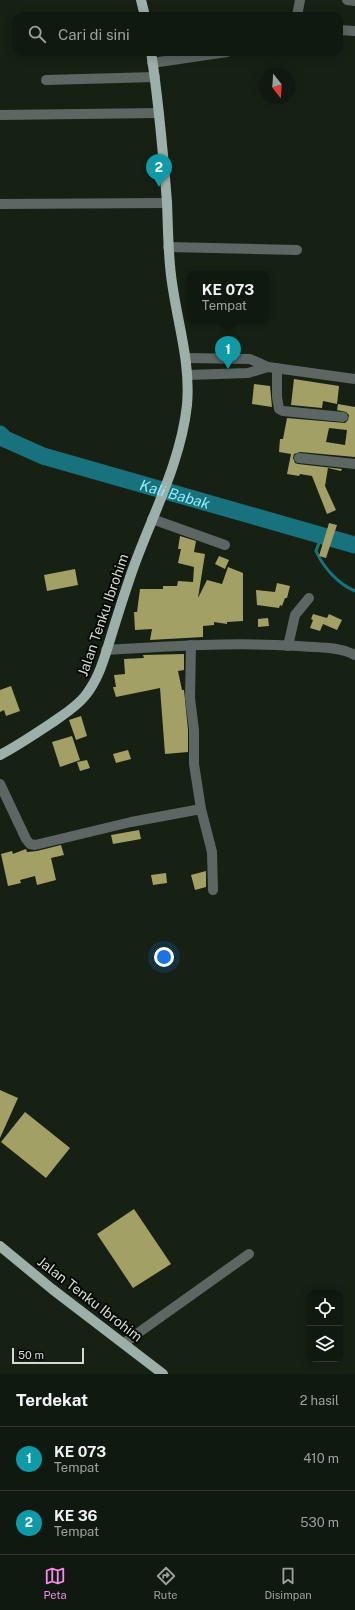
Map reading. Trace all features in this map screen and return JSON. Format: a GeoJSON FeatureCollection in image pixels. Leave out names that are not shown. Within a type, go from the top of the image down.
{"type":"FeatureCollection","features":[{"type":"Feature","properties":{"kind":"main road"},"geometry":{"type":"LineString","coordinates":[[141,0],[144,12]]}},
{"type":"Feature","properties":{"kind":"main road","name":"Jalan Tenku Ibrohim"},"geometry":{"type":"LineString","coordinates":[[0,755],[69,711],[84,697],[98,676],[134,566],[172,470],[184,427],[187,404],[188,375],[172,287],[168,247],[167,203],[159,113],[151,56]]}},
{"type":"Feature","properties":{"kind":"main road","name":"Jalan Tenku Ibrohim"},"geometry":{"type":"LineString","coordinates":[[0,1246],[52,1289],[163,1374]]}},
{"type":"Feature","properties":{"kind":"street"},"geometry":{"type":"LineString","coordinates":[[298,12],[300,0]]}},
{"type":"Feature","properties":{"kind":"street"},"geometry":{"type":"LineString","coordinates":[[346,0],[355,0]]}},
{"type":"Feature","properties":{"kind":"street"},"geometry":{"type":"LineString","coordinates":[[343,30],[355,31]]}},
{"type":"Feature","properties":{"kind":"street"},"geometry":{"type":"LineString","coordinates":[[152,63],[200,56]]}},
{"type":"Feature","properties":{"kind":"street"},"geometry":{"type":"LineString","coordinates":[[46,80],[155,77]]}},
{"type":"Feature","properties":{"kind":"street"},"geometry":{"type":"LineString","coordinates":[[0,115],[159,113]]}},
{"type":"Feature","properties":{"kind":"street"},"geometry":{"type":"LineString","coordinates":[[0,204],[167,203]]}},
{"type":"Feature","properties":{"kind":"street"},"geometry":{"type":"LineString","coordinates":[[168,247],[297,250]]}},
{"type":"Feature","properties":{"kind":"street"},"geometry":{"type":"LineString","coordinates":[[186,358],[250,359],[272,367],[355,379]]}},
{"type":"Feature","properties":{"kind":"street"},"geometry":{"type":"LineString","coordinates":[[188,375],[248,373],[272,367]]}},
{"type":"Feature","properties":{"kind":"street"},"geometry":{"type":"LineString","coordinates":[[272,367],[280,409],[283,411],[344,417]]}},
{"type":"Feature","properties":{"kind":"street"},"geometry":{"type":"LineString","coordinates":[[299,458],[355,464]]}},
{"type":"Feature","properties":{"kind":"street"},"geometry":{"type":"LineString","coordinates":[[153,515],[225,546]]}},
{"type":"Feature","properties":{"kind":"street"},"geometry":{"type":"LineString","coordinates":[[288,646],[295,615],[310,598]]}},
{"type":"Feature","properties":{"kind":"street"},"geometry":{"type":"LineString","coordinates":[[191,645],[190,698],[194,730],[194,764],[201,809],[212,852],[213,890]]}},
{"type":"Feature","properties":{"kind":"street"},"geometry":{"type":"LineString","coordinates":[[106,650],[191,645],[288,646],[335,649],[355,655]]}},
{"type":"Feature","properties":{"kind":"street"},"geometry":{"type":"LineString","coordinates":[[0,784],[26,839],[30,844],[35,845],[154,817],[201,809]]}},
{"type":"Feature","properties":{"kind":"street"},"geometry":{"type":"LineString","coordinates":[[124,1344],[249,1254]]}},
{"type":"Feature","properties":{"kind":"building"},"geometry":{"type":"Polygon","coordinates":[[[294,379],[339,386],[337,404],[323,401],[322,408],[291,405],[294,379]]]}},
{"type":"Feature","properties":{"kind":"building"},"geometry":{"type":"Polygon","coordinates":[[[254,384],[270,386],[272,407],[252,404],[254,384]]]}},
{"type":"Feature","properties":{"kind":"building"},"geometry":{"type":"Polygon","coordinates":[[[338,404],[355,407],[355,457],[300,452],[294,454],[293,458],[295,463],[298,464],[342,469],[341,471],[328,468],[325,486],[336,510],[327,514],[312,476],[287,474],[291,454],[279,452],[280,439],[283,439],[287,418],[345,423],[348,420],[349,415],[346,412],[337,410],[338,404]],[[329,428],[326,442],[345,445],[347,430],[329,428]]]}},
{"type":"Feature","properties":{"kind":"building"},"geometry":{"type":"Polygon","coordinates":[[[329,523],[337,525],[326,558],[319,556],[329,523]]]}},
{"type":"Feature","properties":{"kind":"building"},"geometry":{"type":"Polygon","coordinates":[[[180,536],[196,541],[194,552],[205,554],[198,598],[207,580],[222,584],[228,567],[243,573],[243,621],[227,622],[227,624],[214,622],[214,625],[203,626],[203,637],[150,640],[152,629],[135,630],[134,612],[137,612],[140,589],[163,589],[163,586],[177,586],[178,581],[193,582],[194,567],[178,563],[181,549],[178,549],[180,536]]]}},
{"type":"Feature","properties":{"kind":"building"},"geometry":{"type":"Polygon","coordinates":[[[219,556],[229,560],[225,569],[215,564],[219,556]]]}},
{"type":"Feature","properties":{"kind":"building"},"geometry":{"type":"Polygon","coordinates":[[[75,569],[78,585],[47,591],[44,575],[75,569]]]}},
{"type":"Feature","properties":{"kind":"building"},"geometry":{"type":"Polygon","coordinates":[[[277,583],[290,586],[287,598],[285,598],[282,606],[280,605],[279,608],[257,605],[256,590],[275,592],[277,583]]]}},
{"type":"Feature","properties":{"kind":"building"},"geometry":{"type":"Polygon","coordinates":[[[313,614],[327,618],[329,614],[342,620],[337,630],[323,624],[320,631],[310,628],[313,620],[311,619],[313,614]]]}},
{"type":"Feature","properties":{"kind":"building"},"geometry":{"type":"Polygon","coordinates":[[[268,618],[269,626],[258,627],[258,619],[268,618]]]}},
{"type":"Feature","properties":{"kind":"building"},"geometry":{"type":"Polygon","coordinates":[[[184,654],[184,670],[178,671],[182,690],[184,690],[188,730],[188,752],[165,754],[160,688],[116,697],[113,687],[116,687],[114,675],[125,674],[124,659],[144,658],[143,655],[184,654]]]}},
{"type":"Feature","properties":{"kind":"building"},"geometry":{"type":"Polygon","coordinates":[[[11,686],[20,711],[6,716],[4,710],[0,712],[0,690],[11,686]]]}},
{"type":"Feature","properties":{"kind":"building"},"geometry":{"type":"Polygon","coordinates":[[[81,716],[87,736],[76,740],[69,720],[81,716]]]}},
{"type":"Feature","properties":{"kind":"building"},"geometry":{"type":"Polygon","coordinates":[[[72,736],[80,760],[60,767],[52,742],[72,736]]]}},
{"type":"Feature","properties":{"kind":"building"},"geometry":{"type":"Polygon","coordinates":[[[128,750],[131,759],[116,763],[113,754],[128,750]]]}},
{"type":"Feature","properties":{"kind":"building"},"geometry":{"type":"Polygon","coordinates":[[[87,760],[90,768],[80,771],[77,762],[87,760]]]}},
{"type":"Feature","properties":{"kind":"building"},"geometry":{"type":"Polygon","coordinates":[[[139,830],[141,839],[113,844],[111,835],[139,830]]]}},
{"type":"Feature","properties":{"kind":"building"},"geometry":{"type":"Polygon","coordinates":[[[61,845],[64,855],[51,858],[56,880],[37,885],[35,876],[20,880],[21,883],[8,886],[1,854],[12,851],[13,854],[26,849],[27,852],[37,851],[61,845]]]}},
{"type":"Feature","properties":{"kind":"building"},"geometry":{"type":"Polygon","coordinates":[[[206,871],[206,887],[195,890],[191,875],[206,871]]]}},
{"type":"Feature","properties":{"kind":"building"},"geometry":{"type":"Polygon","coordinates":[[[166,873],[167,883],[153,885],[151,875],[166,873]]]}},
{"type":"Feature","properties":{"kind":"building"},"geometry":{"type":"Polygon","coordinates":[[[0,1090],[18,1098],[0,1138],[0,1090]]]}},
{"type":"Feature","properties":{"kind":"building"},"geometry":{"type":"Polygon","coordinates":[[[25,1112],[70,1148],[46,1178],[1,1142],[25,1112]]]}},
{"type":"Feature","properties":{"kind":"building"},"geometry":{"type":"Polygon","coordinates":[[[134,1209],[171,1264],[133,1288],[97,1234],[134,1209]]]}},
{"type":"Feature","properties":{"kind":"waterway","name":"Kali Babak"},"geometry":{"type":"LineString","coordinates":[[0,434],[5,439],[43,456],[355,545]]}},
{"type":"Feature","properties":{"kind":"waterway"},"geometry":{"type":"LineString","coordinates":[[322,535],[316,551],[319,557],[327,569],[337,579],[355,591]]}},
{"type":"Feature","properties":{"kind":"place","name":"KE 36"},"geometry":{"type":"Point","coordinates":[159,187]}},
{"type":"Feature","properties":{"kind":"place","name":"KE 073"},"geometry":{"type":"Point","coordinates":[228,369]}}]}
